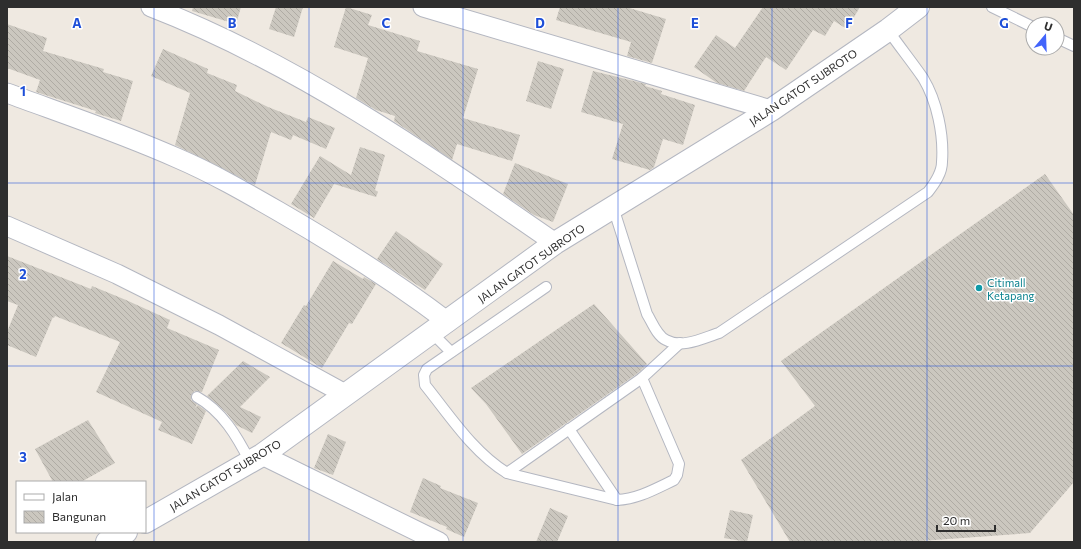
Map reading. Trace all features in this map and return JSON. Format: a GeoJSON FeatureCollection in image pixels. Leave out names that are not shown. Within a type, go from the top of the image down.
{"type":"FeatureCollection","features":[{"type":"Feature","properties":{"kind":"street"},"geometry":{"type":"LineString","coordinates":[[151,7],[223,37],[306,83],[384,129],[473,186],[554,243]]}},
{"type":"Feature","properties":{"kind":"street"},"geometry":{"type":"LineString","coordinates":[[423,7],[771,110]]}},
{"type":"Feature","properties":{"kind":"street","name":"JALAN GATOT SUBROTO"},"geometry":{"type":"LineString","coordinates":[[146,521],[256,458],[440,327],[554,243],[771,110],[888,30],[918,7]]}},
{"type":"Feature","properties":{"kind":"street"},"geometry":{"type":"LineString","coordinates":[[7,93],[128,137],[178,158],[233,186],[335,244],[404,289],[440,327]]}},
{"type":"Feature","properties":{"kind":"street"},"geometry":{"type":"LineString","coordinates":[[7,226],[117,274],[219,325],[345,394]]}},
{"type":"Feature","properties":{"kind":"street"},"geometry":{"type":"LineString","coordinates":[[256,458],[439,542]]}},
{"type":"Feature","properties":{"kind":"street"},"geometry":{"type":"LineString","coordinates":[[107,542],[124,533]]}},
{"type":"Feature","properties":{"kind":"lane"},"geometry":{"type":"LineString","coordinates":[[992,7],[1025,23]]}},
{"type":"Feature","properties":{"kind":"lane"},"geometry":{"type":"LineString","coordinates":[[507,473],[642,378],[680,344],[718,333],[928,192],[937,180],[942,163],[941,138],[934,103],[923,79],[888,30]]}},
{"type":"Feature","properties":{"kind":"lane"},"geometry":{"type":"LineString","coordinates":[[613,207],[648,314],[656,329],[665,340],[680,344]]}},
{"type":"Feature","properties":{"kind":"lane"},"geometry":{"type":"LineString","coordinates":[[546,287],[427,369],[424,375],[425,385],[476,448],[490,461],[507,473],[617,500],[631,499],[640,496],[674,480],[679,470],[679,464],[642,378]]}},
{"type":"Feature","properties":{"kind":"lane"},"geometry":{"type":"LineString","coordinates":[[440,327],[451,352]]}},
{"type":"Feature","properties":{"kind":"lane"},"geometry":{"type":"LineString","coordinates":[[197,397],[217,412],[241,444],[256,458]]}},
{"type":"Feature","properties":{"kind":"lane"},"geometry":{"type":"LineString","coordinates":[[569,429],[617,500]]}},
{"type":"Feature","properties":{"kind":"building"},"geometry":{"type":"Polygon","coordinates":[[[193,7],[241,7],[236,24],[192,11],[193,7]]]}},
{"type":"Feature","properties":{"kind":"building"},"geometry":{"type":"Polygon","coordinates":[[[276,7],[303,7],[294,37],[269,29],[276,7]]]}},
{"type":"Feature","properties":{"kind":"building"},"geometry":{"type":"Polygon","coordinates":[[[346,7],[372,15],[368,25],[420,41],[417,51],[478,69],[463,118],[520,135],[512,161],[457,144],[452,160],[394,121],[395,116],[376,110],[356,98],[368,58],[334,47],[346,7]]]}},
{"type":"Feature","properties":{"kind":"building"},"geometry":{"type":"Polygon","coordinates":[[[560,7],[626,7],[666,19],[652,63],[627,56],[631,42],[556,20],[560,7]]]}},
{"type":"Feature","properties":{"kind":"building"},"geometry":{"type":"Polygon","coordinates":[[[763,7],[860,7],[847,29],[834,21],[825,36],[813,30],[786,70],[766,57],[744,91],[717,83],[694,67],[716,35],[735,48],[763,7]]]}},
{"type":"Feature","properties":{"kind":"building"},"geometry":{"type":"Polygon","coordinates":[[[7,24],[47,38],[43,51],[104,69],[103,72],[133,81],[121,121],[95,113],[96,111],[36,92],[40,80],[7,68],[7,24]]]}},
{"type":"Feature","properties":{"kind":"building"},"geometry":{"type":"Polygon","coordinates":[[[163,49],[208,69],[207,73],[237,85],[235,91],[268,107],[306,122],[308,117],[335,128],[326,149],[293,135],[291,140],[271,132],[255,185],[175,145],[190,93],[151,76],[163,49]]]}},
{"type":"Feature","properties":{"kind":"building"},"geometry":{"type":"Polygon","coordinates":[[[538,61],[564,69],[551,109],[526,101],[538,61]]]}},
{"type":"Feature","properties":{"kind":"building"},"geometry":{"type":"Polygon","coordinates":[[[593,71],[646,84],[645,86],[662,91],[661,94],[695,105],[683,145],[663,139],[654,167],[650,170],[612,159],[623,124],[581,112],[593,71]]]}},
{"type":"Feature","properties":{"kind":"building"},"geometry":{"type":"Polygon","coordinates":[[[360,147],[385,155],[375,190],[378,192],[376,197],[334,184],[314,218],[291,204],[320,156],[351,175],[360,147]]]}},
{"type":"Feature","properties":{"kind":"building"},"geometry":{"type":"Polygon","coordinates":[[[515,163],[568,184],[553,222],[534,215],[503,194],[515,163]]]}},
{"type":"Feature","properties":{"kind":"building","name":"Citimall Ketapang"},"geometry":{"type":"Polygon","coordinates":[[[1045,174],[1074,215],[1074,482],[1030,533],[907,542],[790,542],[741,460],[815,406],[781,361],[1045,174]]]}},
{"type":"Feature","properties":{"kind":"building"},"geometry":{"type":"Polygon","coordinates":[[[396,231],[443,264],[425,290],[377,259],[396,231]]]}},
{"type":"Feature","properties":{"kind":"building"},"geometry":{"type":"Polygon","coordinates":[[[7,256],[91,289],[92,286],[126,300],[170,320],[167,328],[219,350],[202,392],[194,391],[191,396],[191,400],[197,404],[195,408],[198,405],[206,411],[192,444],[158,430],[162,422],[96,392],[120,342],[55,316],[54,318],[53,317],[36,357],[7,345],[7,332],[18,305],[7,301],[7,256]]]}},
{"type":"Feature","properties":{"kind":"building"},"geometry":{"type":"Polygon","coordinates":[[[333,261],[363,279],[364,277],[376,284],[352,324],[349,323],[322,368],[281,343],[304,305],[306,306],[333,261]]]}},
{"type":"Feature","properties":{"kind":"building"},"geometry":{"type":"Polygon","coordinates":[[[594,304],[647,364],[638,373],[522,454],[486,404],[471,388],[594,304]]]}},
{"type":"Feature","properties":{"kind":"building"},"geometry":{"type":"Polygon","coordinates":[[[243,361],[270,377],[240,407],[261,417],[252,433],[236,425],[226,412],[207,396],[243,361]]]}},
{"type":"Feature","properties":{"kind":"building"},"geometry":{"type":"Polygon","coordinates":[[[88,420],[115,463],[83,481],[52,481],[35,449],[88,420]]]}},
{"type":"Feature","properties":{"kind":"building"},"geometry":{"type":"Polygon","coordinates":[[[328,434],[346,442],[333,475],[314,468],[328,434]]]}},
{"type":"Feature","properties":{"kind":"building"},"geometry":{"type":"Polygon","coordinates":[[[423,478],[441,486],[440,488],[478,503],[464,537],[446,529],[447,527],[410,512],[423,478]]]}},
{"type":"Feature","properties":{"kind":"building"},"geometry":{"type":"Polygon","coordinates":[[[550,508],[568,516],[557,542],[536,542],[550,508]]]}},
{"type":"Feature","properties":{"kind":"building"},"geometry":{"type":"Polygon","coordinates":[[[730,510],[753,515],[747,542],[724,538],[730,510]]]}},
{"type":"Feature","properties":{"kind":"place","name":"Citimall Ketapang"},"geometry":{"type":"Point","coordinates":[979,288]}}]}
